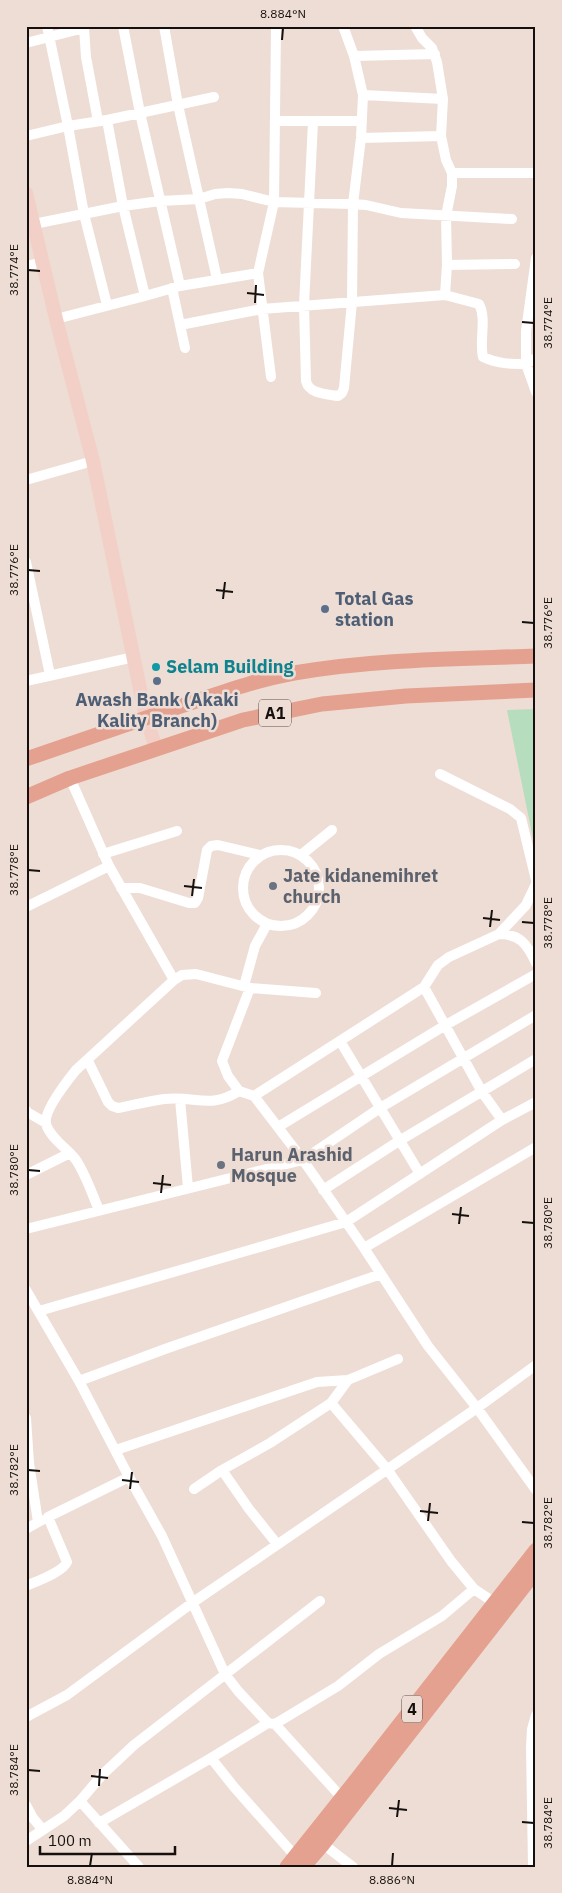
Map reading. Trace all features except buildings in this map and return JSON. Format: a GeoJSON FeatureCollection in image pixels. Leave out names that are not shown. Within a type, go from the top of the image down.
{"type":"FeatureCollection","features":[{"type":"Feature","properties":{"kind":"main road","name":"A1"},"geometry":{"type":"LineString","coordinates":[[26,759],[255,682],[292,673],[335,667],[536,656]]}},
{"type":"Feature","properties":{"kind":"main road","name":"A1"},"geometry":{"type":"LineString","coordinates":[[26,796],[70,778],[243,720],[322,704],[406,696],[536,690]]}},
{"type":"Feature","properties":{"kind":"main road","name":"4"},"geometry":{"type":"LineString","coordinates":[[295,1863],[342,1798],[536,1550]]}},
{"type":"Feature","properties":{"kind":"main road"},"geometry":{"type":"LineString","coordinates":[[295,1863],[323,1844],[536,1571]]}},
{"type":"Feature","properties":{"kind":"street"},"geometry":{"type":"LineString","coordinates":[[47,26],[84,214],[107,305]]}},
{"type":"Feature","properties":{"kind":"street"},"geometry":{"type":"LineString","coordinates":[[123,26],[160,200],[185,348]]}},
{"type":"Feature","properties":{"kind":"street"},"geometry":{"type":"LineString","coordinates":[[164,26],[178,105],[217,278]]}},
{"type":"Feature","properties":{"kind":"street"},"geometry":{"type":"LineString","coordinates":[[271,377],[258,273],[274,202],[276,26]]}},
{"type":"Feature","properties":{"kind":"street"},"geometry":{"type":"LineString","coordinates":[[313,122],[304,306],[308,387],[312,391],[338,396],[344,388],[352,302],[353,204],[361,138],[363,96],[354,56],[344,26]]}},
{"type":"Feature","properties":{"kind":"street"},"geometry":{"type":"LineString","coordinates":[[415,26],[435,54],[443,98],[441,136],[446,160],[452,173],[452,186],[446,216],[447,265],[445,296]]}},
{"type":"Feature","properties":{"kind":"street"},"geometry":{"type":"LineString","coordinates":[[26,43],[87,27],[86,58],[145,296]]}},
{"type":"Feature","properties":{"kind":"street"},"geometry":{"type":"LineString","coordinates":[[354,56],[435,54]]}},
{"type":"Feature","properties":{"kind":"street"},"geometry":{"type":"LineString","coordinates":[[363,96],[443,98]]}},
{"type":"Feature","properties":{"kind":"street"},"geometry":{"type":"LineString","coordinates":[[26,136],[214,97]]}},
{"type":"Feature","properties":{"kind":"street"},"geometry":{"type":"LineString","coordinates":[[275,121],[362,121]]}},
{"type":"Feature","properties":{"kind":"street"},"geometry":{"type":"LineString","coordinates":[[361,138],[441,136]]}},
{"type":"Feature","properties":{"kind":"street"},"geometry":{"type":"LineString","coordinates":[[452,173],[536,173]]}},
{"type":"Feature","properties":{"kind":"street"},"geometry":{"type":"LineString","coordinates":[[26,193],[93,461],[146,718],[156,748]]}},
{"type":"Feature","properties":{"kind":"street"},"geometry":{"type":"LineString","coordinates":[[34,224],[160,200],[199,199],[215,194],[228,193],[274,202],[353,204],[401,213],[512,219]]}},
{"type":"Feature","properties":{"kind":"street"},"geometry":{"type":"LineString","coordinates":[[536,258],[526,331],[526,364],[536,392]]}},
{"type":"Feature","properties":{"kind":"street"},"geometry":{"type":"LineString","coordinates":[[26,266],[43,262]]}},
{"type":"Feature","properties":{"kind":"street"},"geometry":{"type":"LineString","coordinates":[[447,265],[515,264]]}},
{"type":"Feature","properties":{"kind":"street"},"geometry":{"type":"LineString","coordinates":[[56,319],[176,287],[217,278],[258,273]]}},
{"type":"Feature","properties":{"kind":"street"},"geometry":{"type":"LineString","coordinates":[[180,325],[262,309],[445,296],[478,304],[482,311],[481,348],[483,357],[503,364],[526,364],[536,358]]}},
{"type":"Feature","properties":{"kind":"street"},"geometry":{"type":"LineString","coordinates":[[26,480],[93,461]]}},
{"type":"Feature","properties":{"kind":"street"},"geometry":{"type":"LineString","coordinates":[[26,562],[50,675]]}},
{"type":"Feature","properties":{"kind":"street"},"geometry":{"type":"LineString","coordinates":[[26,681],[134,657]]}},
{"type":"Feature","properties":{"kind":"street"},"geometry":{"type":"LineString","coordinates":[[440,774],[510,809],[521,818],[536,880]]}},
{"type":"Feature","properties":{"kind":"street"},"geometry":{"type":"LineString","coordinates":[[70,778],[109,866],[174,980]]}},
{"type":"Feature","properties":{"kind":"street"},"geometry":{"type":"LineString","coordinates":[[301,855],[332,830]]}},
{"type":"Feature","properties":{"kind":"street"},"geometry":{"type":"LineString","coordinates":[[103,854],[178,831]]}},
{"type":"Feature","properties":{"kind":"street"},"geometry":{"type":"LineString","coordinates":[[121,888],[140,888],[189,903],[195,903],[198,898],[207,850],[211,846],[218,845],[260,855]]}},
{"type":"Feature","properties":{"kind":"street"},"geometry":{"type":"LineString","coordinates":[[273,850],[287,850],[301,855],[311,864],[318,877],[319,891],[315,905],[307,916],[295,924],[281,927],[267,924],[255,917],[246,906],[242,892],[243,878],[250,865],[260,855],[273,850]]}},
{"type":"Feature","properties":{"kind":"street"},"geometry":{"type":"LineString","coordinates":[[26,907],[109,866]]}},
{"type":"Feature","properties":{"kind":"street"},"geometry":{"type":"LineString","coordinates":[[254,1096],[424,987],[438,965],[449,957],[498,934],[526,905],[536,884]]}},
{"type":"Feature","properties":{"kind":"street"},"geometry":{"type":"LineString","coordinates":[[267,924],[256,946],[247,987],[222,1061],[228,1076],[239,1092],[254,1096],[303,1160],[364,1248],[428,1346],[477,1408],[536,1490]]}},
{"type":"Feature","properties":{"kind":"street"},"geometry":{"type":"LineString","coordinates":[[498,934],[509,934],[523,941],[536,963]]}},
{"type":"Feature","properties":{"kind":"street"},"geometry":{"type":"LineString","coordinates":[[46,1122],[52,1104],[68,1080],[174,980],[182,975],[196,974],[247,987],[316,993]]}},
{"type":"Feature","properties":{"kind":"street"},"geometry":{"type":"LineString","coordinates":[[278,1127],[444,1026],[536,974]]}},
{"type":"Feature","properties":{"kind":"street"},"geometry":{"type":"LineString","coordinates":[[424,987],[482,1092],[502,1120]]}},
{"type":"Feature","properties":{"kind":"street"},"geometry":{"type":"LineString","coordinates":[[26,1229],[303,1160],[380,1108],[536,1015]]}},
{"type":"Feature","properties":{"kind":"street"},"geometry":{"type":"LineString","coordinates":[[340,1041],[420,1174]]}},
{"type":"Feature","properties":{"kind":"street"},"geometry":{"type":"LineString","coordinates":[[323,1190],[400,1140],[536,1059]]}},
{"type":"Feature","properties":{"kind":"street"},"geometry":{"type":"LineString","coordinates":[[88,1061],[108,1102],[118,1108],[165,1099],[211,1102],[227,1099],[239,1092]]}},
{"type":"Feature","properties":{"kind":"street"},"geometry":{"type":"LineString","coordinates":[[180,1099],[188,1188]]}},
{"type":"Feature","properties":{"kind":"street"},"geometry":{"type":"LineString","coordinates":[[39,1311],[346,1222],[502,1120],[536,1102]]}},
{"type":"Feature","properties":{"kind":"street"},"geometry":{"type":"LineString","coordinates":[[27,1112],[46,1122],[50,1130],[70,1153],[82,1170],[99,1210]]}},
{"type":"Feature","properties":{"kind":"street"},"geometry":{"type":"LineString","coordinates":[[364,1248],[536,1147]]}},
{"type":"Feature","properties":{"kind":"street"},"geometry":{"type":"LineString","coordinates":[[26,1175],[70,1153]]}},
{"type":"Feature","properties":{"kind":"street"},"geometry":{"type":"LineString","coordinates":[[79,1381],[381,1274]]}},
{"type":"Feature","properties":{"kind":"street"},"geometry":{"type":"LineString","coordinates":[[26,1290],[79,1381],[162,1536],[226,1674],[238,1691],[342,1798]]}},
{"type":"Feature","properties":{"kind":"street"},"geometry":{"type":"LineString","coordinates":[[116,1450],[317,1382],[348,1380],[398,1360]]}},
{"type":"Feature","properties":{"kind":"street"},"geometry":{"type":"LineString","coordinates":[[26,1717],[67,1695],[192,1603],[536,1366]]}},
{"type":"Feature","properties":{"kind":"street"},"geometry":{"type":"LineString","coordinates":[[194,1489],[331,1403],[348,1380]]}},
{"type":"Feature","properties":{"kind":"street"},"geometry":{"type":"LineString","coordinates":[[331,1403],[387,1469],[474,1589],[495,1603]]}},
{"type":"Feature","properties":{"kind":"street"},"geometry":{"type":"LineString","coordinates":[[26,1418],[28,1463],[38,1522]]}},
{"type":"Feature","properties":{"kind":"street"},"geometry":{"type":"LineString","coordinates":[[222,1470],[249,1509],[277,1544]]}},
{"type":"Feature","properties":{"kind":"street"},"geometry":{"type":"LineString","coordinates":[[26,1529],[129,1477]]}},
{"type":"Feature","properties":{"kind":"street"},"geometry":{"type":"LineString","coordinates":[[26,1586],[59,1570],[67,1562],[48,1517]]}},
{"type":"Feature","properties":{"kind":"street"},"geometry":{"type":"LineString","coordinates":[[99,1823],[338,1686],[379,1654],[442,1616],[474,1589]]}},
{"type":"Feature","properties":{"kind":"street"},"geometry":{"type":"LineString","coordinates":[[26,1841],[64,1816],[80,1801],[102,1775],[134,1745],[320,1601]]}},
{"type":"Feature","properties":{"kind":"street"},"geometry":{"type":"LineString","coordinates":[[533,1867],[532,1738],[536,1714]]}},
{"type":"Feature","properties":{"kind":"street"},"geometry":{"type":"LineString","coordinates":[[212,1758],[295,1863]]}},
{"type":"Feature","properties":{"kind":"street"},"geometry":{"type":"LineString","coordinates":[[80,1801],[139,1867]]}},
{"type":"Feature","properties":{"kind":"street"},"geometry":{"type":"LineString","coordinates":[[26,1805],[33,1818],[43,1830]]}},
{"type":"Feature","properties":{"kind":"street"},"geometry":{"type":"LineString","coordinates":[[323,1844],[353,1867]]}},
{"type":"Feature","properties":{"kind":"green space"},"geometry":{"type":"Polygon","coordinates":[[[536,709],[536,854],[507,710],[536,709]]]}},
{"type":"Feature","properties":{"kind":"place","name":"Total Gas station"},"geometry":{"type":"Point","coordinates":[325,609]}},
{"type":"Feature","properties":{"kind":"place","name":"Selam Building"},"geometry":{"type":"Point","coordinates":[156,667]}},
{"type":"Feature","properties":{"kind":"place","name":"Awash Bank (Akaki Kality Branch)"},"geometry":{"type":"Point","coordinates":[157,681]}},
{"type":"Feature","properties":{"kind":"place","name":"Jate kidanemihret church"},"geometry":{"type":"Point","coordinates":[273,886]}},
{"type":"Feature","properties":{"kind":"place","name":"Harun Arashid Mosque"},"geometry":{"type":"Point","coordinates":[221,1165]}}]}
